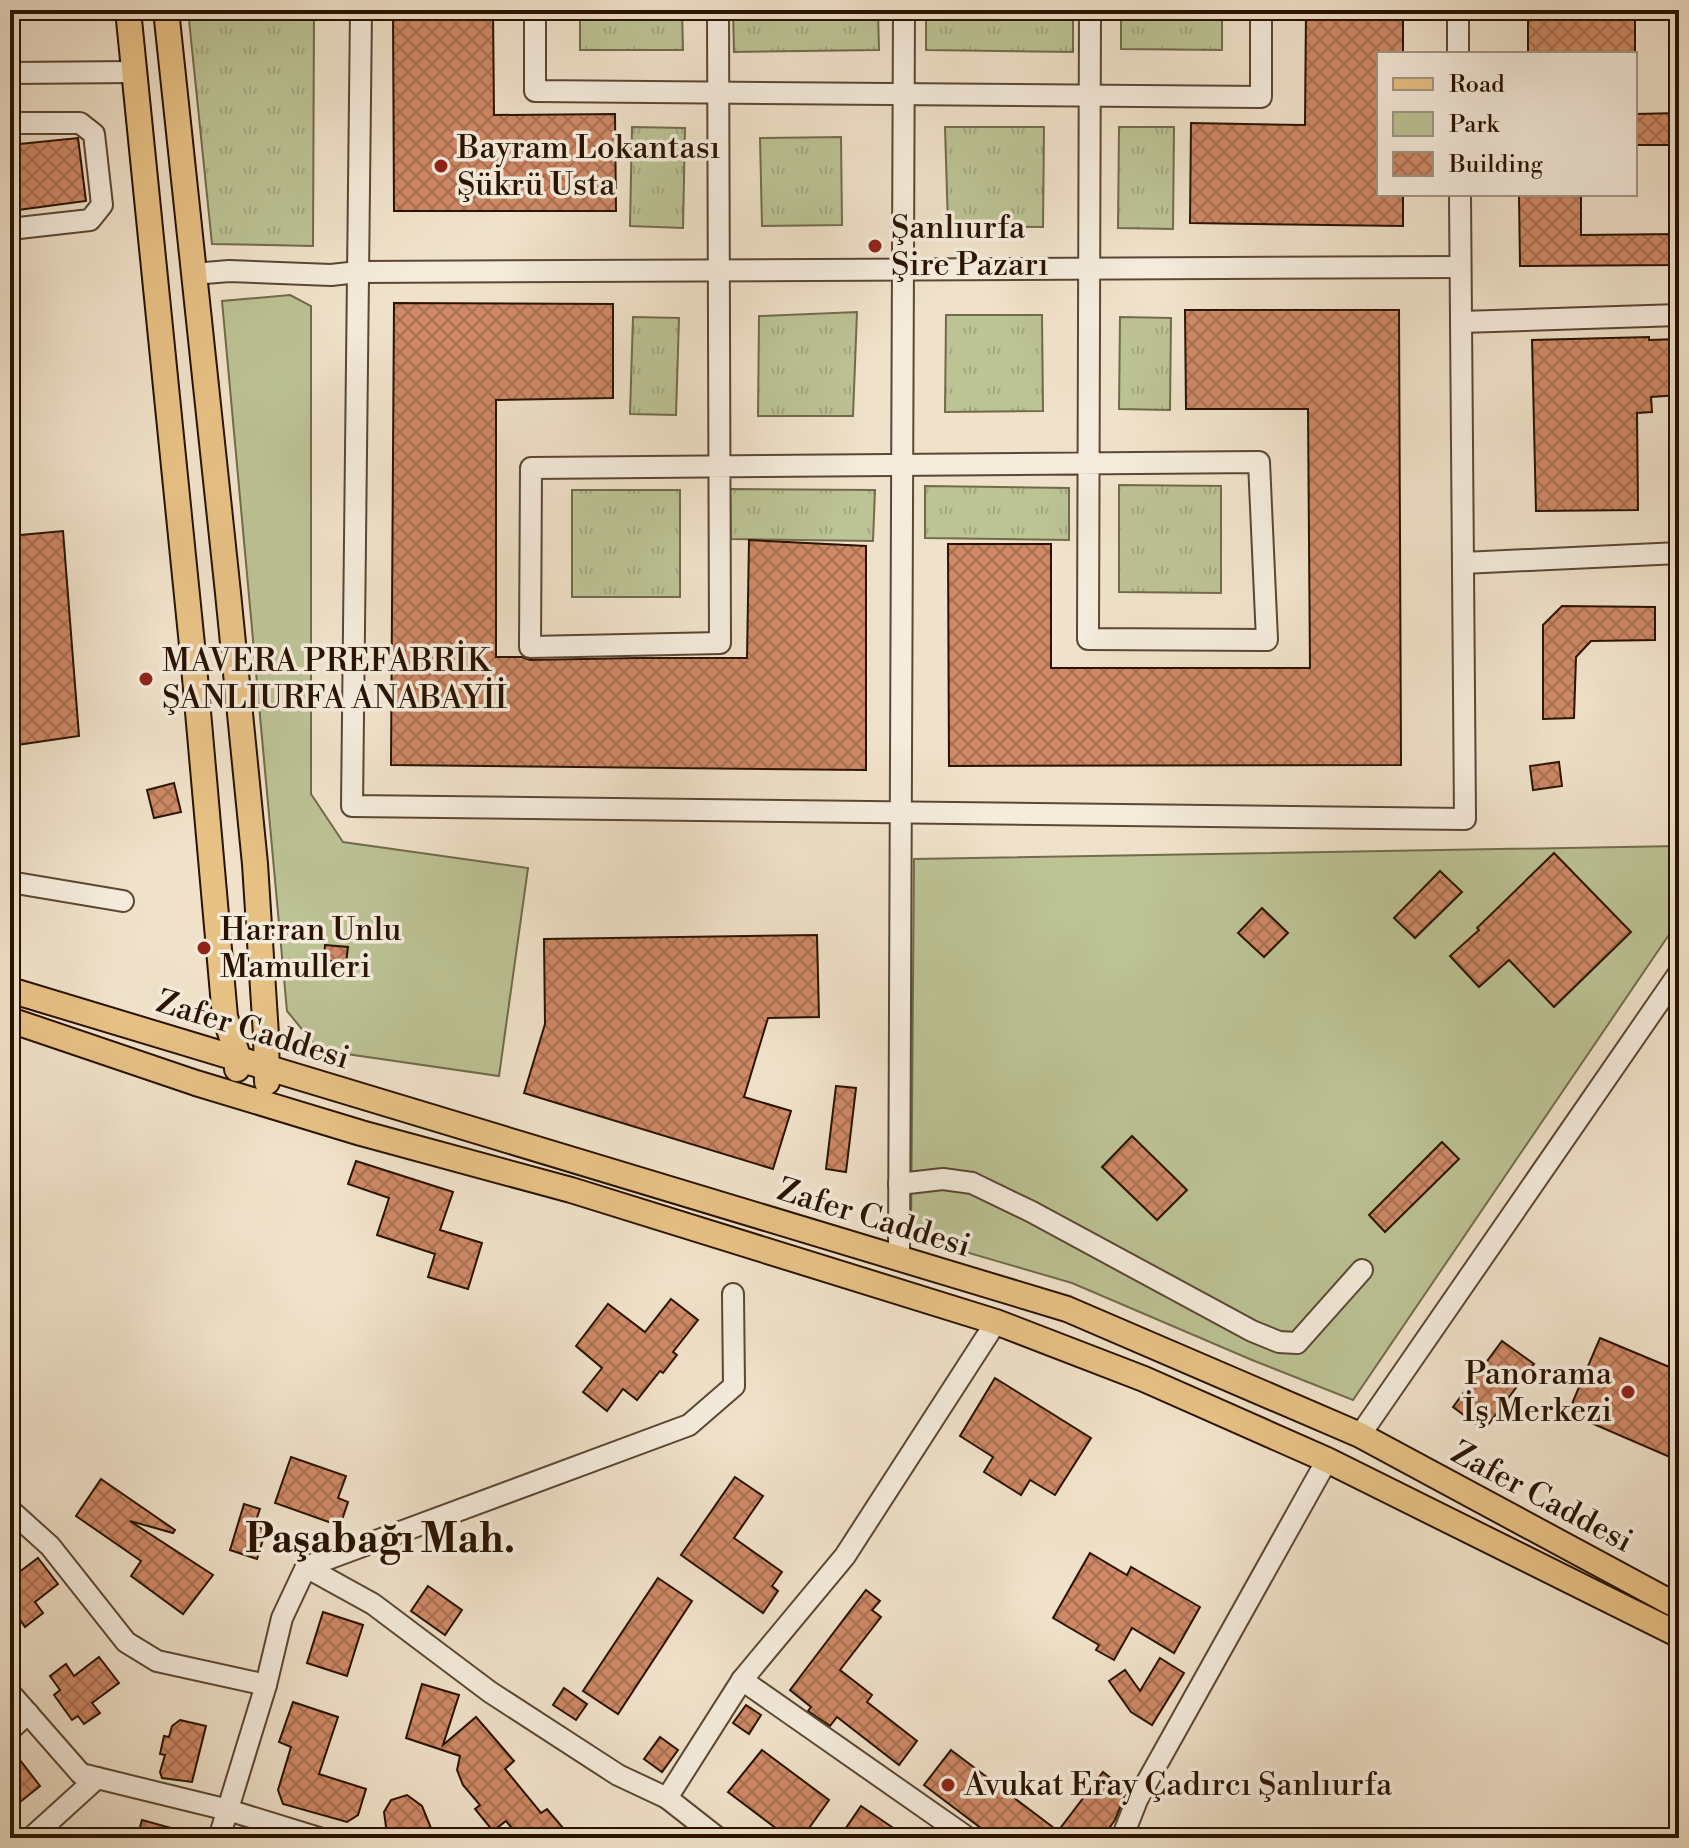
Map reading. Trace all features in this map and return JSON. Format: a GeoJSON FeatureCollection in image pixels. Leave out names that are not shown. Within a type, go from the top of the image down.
{"type":"FeatureCollection","features":[{"type":"Feature","properties":{"kind":"main road"},"geometry":{"type":"LineString","coordinates":[[128,10],[193,655],[225,1017],[239,1059],[232,1094]]}},
{"type":"Feature","properties":{"kind":"main road"},"geometry":{"type":"LineString","coordinates":[[166,10],[255,864],[268,1105]]}},
{"type":"Feature","properties":{"kind":"main road","name":"Zafer Caddesi"},"geometry":{"type":"LineString","coordinates":[[10,990],[1067,1309],[1360,1435],[1679,1607]]}},
{"type":"Feature","properties":{"kind":"main road","name":"Zafer Caddesi"},"geometry":{"type":"LineString","coordinates":[[10,1020],[232,1094],[571,1190],[996,1322],[1144,1379],[1327,1460],[1679,1635]]}},
{"type":"Feature","properties":{"kind":"street"},"geometry":{"type":"LineString","coordinates":[[361,10],[352,806],[1465,819],[1460,196]]}},
{"type":"Feature","properties":{"kind":"street"},"geometry":{"type":"LineString","coordinates":[[535,10],[535,91],[1261,97],[1261,10]]}},
{"type":"Feature","properties":{"kind":"street"},"geometry":{"type":"LineString","coordinates":[[718,10],[720,467],[720,643],[530,647],[531,468],[720,467],[1089,464],[1259,462],[1267,640],[1088,639],[1089,464],[1089,95],[1090,10]]}},
{"type":"Feature","properties":{"kind":"street"},"geometry":{"type":"LineString","coordinates":[[899,1258],[904,10]]}},
{"type":"Feature","properties":{"kind":"street"},"geometry":{"type":"LineString","coordinates":[[1458,10],[1458,52]]}},
{"type":"Feature","properties":{"kind":"street"},"geometry":{"type":"LineString","coordinates":[[10,73],[134,72]]}},
{"type":"Feature","properties":{"kind":"street"},"geometry":{"type":"LineString","coordinates":[[10,123],[80,123],[94,134],[102,205],[90,220],[10,229]]}},
{"type":"Feature","properties":{"kind":"street"},"geometry":{"type":"LineString","coordinates":[[193,274],[229,271],[331,275],[358,272],[1460,267]]}},
{"type":"Feature","properties":{"kind":"street"},"geometry":{"type":"LineString","coordinates":[[1461,322],[1679,315]]}},
{"type":"Feature","properties":{"kind":"street"},"geometry":{"type":"LineString","coordinates":[[1463,563],[1679,553]]}},
{"type":"Feature","properties":{"kind":"street"},"geometry":{"type":"LineString","coordinates":[[10,882],[123,901]]}},
{"type":"Feature","properties":{"kind":"street"},"geometry":{"type":"LineString","coordinates":[[1360,1435],[1679,973]]}},
{"type":"Feature","properties":{"kind":"street"},"geometry":{"type":"LineString","coordinates":[[899,1184],[943,1179],[972,1183],[1252,1331],[1279,1342],[1297,1343],[1362,1270]]}},
{"type":"Feature","properties":{"kind":"street"},"geometry":{"type":"LineString","coordinates":[[219,1838],[266,1685],[282,1618],[306,1567],[689,1425],[734,1386],[733,1294]]}},
{"type":"Feature","properties":{"kind":"street"},"geometry":{"type":"LineString","coordinates":[[667,1798],[742,1680],[845,1556],[996,1322]]}},
{"type":"Feature","properties":{"kind":"street"},"geometry":{"type":"LineString","coordinates":[[1122,1838],[1137,1800],[1327,1460]]}},
{"type":"Feature","properties":{"kind":"street"},"geometry":{"type":"LineString","coordinates":[[10,1510],[50,1546],[126,1642],[157,1661],[266,1685]]}},
{"type":"Feature","properties":{"kind":"street"},"geometry":{"type":"LineString","coordinates":[[306,1567],[373,1604],[490,1692],[618,1775],[667,1798],[718,1838]]}},
{"type":"Feature","properties":{"kind":"street"},"geometry":{"type":"LineString","coordinates":[[742,1680],[968,1838]]}},
{"type":"Feature","properties":{"kind":"street"},"geometry":{"type":"LineString","coordinates":[[10,1693],[81,1774],[228,1810],[319,1838]]}},
{"type":"Feature","properties":{"kind":"street"},"geometry":{"type":"LineString","coordinates":[[10,1730],[28,1713]]}},
{"type":"Feature","properties":{"kind":"street"},"geometry":{"type":"LineString","coordinates":[[31,1838],[97,1778]]}},
{"type":"Feature","properties":{"kind":"green space"},"geometry":{"type":"Polygon","coordinates":[[[188,10],[314,10],[313,246],[212,244],[188,10]]]}},
{"type":"Feature","properties":{"kind":"green space"},"geometry":{"type":"Polygon","coordinates":[[[580,10],[682,10],[683,50],[580,50],[580,10]]]}},
{"type":"Feature","properties":{"kind":"green space"},"geometry":{"type":"Polygon","coordinates":[[[733,10],[878,10],[879,50],[734,52],[733,10]]]}},
{"type":"Feature","properties":{"kind":"green space"},"geometry":{"type":"Polygon","coordinates":[[[926,10],[1073,10],[1073,52],[926,50],[926,10]]]}},
{"type":"Feature","properties":{"kind":"green space"},"geometry":{"type":"Polygon","coordinates":[[[1121,10],[1222,10],[1222,50],[1121,49],[1121,10]]]}},
{"type":"Feature","properties":{"kind":"green space"},"geometry":{"type":"Polygon","coordinates":[[[632,127],[685,128],[683,228],[630,226],[632,127]]]}},
{"type":"Feature","properties":{"kind":"green space"},"geometry":{"type":"Polygon","coordinates":[[[945,127],[1044,127],[1043,227],[948,226],[945,127]]]}},
{"type":"Feature","properties":{"kind":"green space"},"geometry":{"type":"Polygon","coordinates":[[[1119,127],[1174,127],[1173,229],[1118,228],[1119,127]]]}},
{"type":"Feature","properties":{"kind":"green space"},"geometry":{"type":"Polygon","coordinates":[[[841,137],[842,225],[762,226],[760,138],[841,137]]]}},
{"type":"Feature","properties":{"kind":"green space"},"geometry":{"type":"Polygon","coordinates":[[[290,295],[311,306],[311,794],[343,842],[528,868],[499,1076],[319,1050],[287,1011],[222,301],[290,295]]]}},
{"type":"Feature","properties":{"kind":"green space"},"geometry":{"type":"Polygon","coordinates":[[[857,312],[853,416],[758,416],[759,316],[857,312]]]}},
{"type":"Feature","properties":{"kind":"green space"},"geometry":{"type":"Polygon","coordinates":[[[946,315],[1042,315],[1043,411],[945,412],[946,315]]]}},
{"type":"Feature","properties":{"kind":"green space"},"geometry":{"type":"Polygon","coordinates":[[[633,317],[679,318],[676,415],[630,414],[633,317]]]}},
{"type":"Feature","properties":{"kind":"green space"},"geometry":{"type":"Polygon","coordinates":[[[1120,317],[1171,318],[1170,410],[1119,409],[1120,317]]]}},
{"type":"Feature","properties":{"kind":"green space"},"geometry":{"type":"Polygon","coordinates":[[[1119,485],[1221,486],[1221,593],[1119,592],[1119,485]]]}},
{"type":"Feature","properties":{"kind":"green space"},"geometry":{"type":"Polygon","coordinates":[[[925,486],[1069,488],[1069,540],[925,538],[925,486]]]}},
{"type":"Feature","properties":{"kind":"green space"},"geometry":{"type":"Polygon","coordinates":[[[730,489],[875,490],[873,541],[731,539],[730,489]]]}},
{"type":"Feature","properties":{"kind":"green space"},"geometry":{"type":"Polygon","coordinates":[[[572,490],[680,490],[680,597],[572,597],[572,490]]]}},
{"type":"Feature","properties":{"kind":"green space"},"geometry":{"type":"Polygon","coordinates":[[[1679,846],[1679,920],[1353,1400],[1072,1283],[911,1236],[914,859],[1679,846]]]}},
{"type":"Feature","properties":{"kind":"building"},"geometry":{"type":"Polygon","coordinates":[[[393,10],[493,10],[494,115],[615,114],[616,211],[394,211],[393,10]]]}},
{"type":"Feature","properties":{"kind":"building"},"geometry":{"type":"Polygon","coordinates":[[[1306,10],[1403,10],[1403,52],[1377,52],[1377,196],[1403,196],[1403,226],[1190,223],[1191,123],[1305,125],[1306,10]]]}},
{"type":"Feature","properties":{"kind":"building"},"geometry":{"type":"Polygon","coordinates":[[[1528,10],[1635,10],[1635,52],[1528,52],[1528,10]]]}},
{"type":"Feature","properties":{"kind":"building"},"geometry":{"type":"Polygon","coordinates":[[[1679,113],[1679,145],[1637,145],[1637,114],[1679,113]]]}},
{"type":"Feature","properties":{"kind":"building"},"geometry":{"type":"Polygon","coordinates":[[[78,138],[86,201],[10,211],[10,145],[78,138]]]}},
{"type":"Feature","properties":{"kind":"building"},"geometry":{"type":"Polygon","coordinates":[[[1519,196],[1581,196],[1581,235],[1679,234],[1679,265],[1520,266],[1519,196]]]}},
{"type":"Feature","properties":{"kind":"building"},"geometry":{"type":"Polygon","coordinates":[[[394,303],[613,304],[613,398],[496,400],[496,657],[530,660],[747,658],[749,540],[866,546],[866,770],[391,765],[394,303]]]}},
{"type":"Feature","properties":{"kind":"building"},"geometry":{"type":"Polygon","coordinates":[[[1185,310],[1399,310],[1401,765],[949,766],[948,544],[1051,544],[1051,668],[1310,668],[1308,409],[1186,409],[1185,310]]]}},
{"type":"Feature","properties":{"kind":"building"},"geometry":{"type":"Polygon","coordinates":[[[1649,337],[1649,340],[1679,339],[1679,395],[1651,397],[1652,412],[1637,413],[1638,510],[1536,511],[1532,340],[1649,337]]]}},
{"type":"Feature","properties":{"kind":"building"},"geometry":{"type":"Polygon","coordinates":[[[63,531],[79,736],[10,746],[10,536],[63,531]]]}},
{"type":"Feature","properties":{"kind":"building"},"geometry":{"type":"Polygon","coordinates":[[[1562,606],[1655,607],[1655,640],[1591,641],[1576,657],[1574,718],[1543,719],[1543,625],[1562,606]]]}},
{"type":"Feature","properties":{"kind":"building"},"geometry":{"type":"Polygon","coordinates":[[[1559,762],[1562,786],[1533,790],[1530,766],[1559,762]]]}},
{"type":"Feature","properties":{"kind":"building"},"geometry":{"type":"Polygon","coordinates":[[[174,783],[181,812],[154,818],[147,790],[174,783]]]}},
{"type":"Feature","properties":{"kind":"building"},"geometry":{"type":"Polygon","coordinates":[[[1554,853],[1631,932],[1554,1007],[1509,960],[1479,987],[1450,956],[1554,853]]]}},
{"type":"Feature","properties":{"kind":"building"},"geometry":{"type":"Polygon","coordinates":[[[1440,871],[1462,892],[1415,938],[1394,918],[1440,871]]]}},
{"type":"Feature","properties":{"kind":"building"},"geometry":{"type":"Polygon","coordinates":[[[1262,908],[1288,933],[1264,957],[1238,933],[1262,908]]]}},
{"type":"Feature","properties":{"kind":"building"},"geometry":{"type":"Polygon","coordinates":[[[817,935],[819,1017],[768,1018],[744,1097],[791,1111],[773,1169],[524,1093],[545,1024],[544,939],[817,935]]]}},
{"type":"Feature","properties":{"kind":"building"},"geometry":{"type":"Polygon","coordinates":[[[325,945],[348,947],[346,963],[324,960],[325,945]]]}},
{"type":"Feature","properties":{"kind":"building"},"geometry":{"type":"Polygon","coordinates":[[[836,1086],[856,1088],[846,1172],[826,1169],[836,1086]]]}},
{"type":"Feature","properties":{"kind":"building"},"geometry":{"type":"Polygon","coordinates":[[[1132,1136],[1187,1190],[1157,1220],[1102,1167],[1132,1136]]]}},
{"type":"Feature","properties":{"kind":"building"},"geometry":{"type":"Polygon","coordinates":[[[1442,1142],[1459,1159],[1385,1232],[1369,1215],[1442,1142]]]}},
{"type":"Feature","properties":{"kind":"building"},"geometry":{"type":"Polygon","coordinates":[[[356,1161],[453,1192],[440,1230],[482,1243],[468,1289],[428,1277],[435,1254],[377,1235],[389,1198],[348,1184],[356,1161]]]}},
{"type":"Feature","properties":{"kind":"building"},"geometry":{"type":"Polygon","coordinates":[[[671,1299],[698,1320],[673,1352],[677,1355],[637,1400],[623,1389],[607,1411],[583,1392],[602,1368],[576,1346],[608,1304],[645,1332],[671,1299]]]}},
{"type":"Feature","properties":{"kind":"building","name":"Panorama İş Merkezi"},"geometry":{"type":"Polygon","coordinates":[[[1600,1338],[1679,1371],[1679,1461],[1568,1413],[1600,1338]]]}},
{"type":"Feature","properties":{"kind":"building"},"geometry":{"type":"Polygon","coordinates":[[[1502,1341],[1534,1364],[1484,1430],[1453,1407],[1502,1341]]]}},
{"type":"Feature","properties":{"kind":"building"},"geometry":{"type":"Polygon","coordinates":[[[995,1378],[1091,1438],[1055,1495],[1030,1480],[1021,1495],[984,1472],[993,1457],[960,1436],[995,1378]]]}},
{"type":"Feature","properties":{"kind":"building"},"geometry":{"type":"Polygon","coordinates":[[[291,1457],[346,1476],[338,1498],[348,1502],[340,1526],[275,1503],[291,1457]]]}},
{"type":"Feature","properties":{"kind":"building"},"geometry":{"type":"Polygon","coordinates":[[[735,1477],[763,1496],[734,1538],[782,1572],[772,1586],[778,1591],[763,1613],[681,1555],[735,1477]]]}},
{"type":"Feature","properties":{"kind":"building"},"geometry":{"type":"Polygon","coordinates":[[[101,1479],[175,1530],[173,1533],[130,1521],[213,1575],[183,1614],[131,1576],[141,1561],[76,1516],[101,1479]]]}},
{"type":"Feature","properties":{"kind":"building"},"geometry":{"type":"Polygon","coordinates":[[[244,1504],[260,1509],[254,1526],[266,1530],[257,1559],[230,1550],[244,1504]]]}},
{"type":"Feature","properties":{"kind":"building"},"geometry":{"type":"Polygon","coordinates":[[[1090,1553],[1127,1575],[1131,1567],[1200,1607],[1174,1653],[1132,1628],[1114,1660],[1096,1650],[1099,1645],[1053,1618],[1090,1553]]]}},
{"type":"Feature","properties":{"kind":"building"},"geometry":{"type":"Polygon","coordinates":[[[38,1558],[58,1584],[35,1602],[43,1613],[25,1627],[18,1617],[10,1623],[10,1579],[38,1558]]]}},
{"type":"Feature","properties":{"kind":"building"},"geometry":{"type":"Polygon","coordinates":[[[658,1578],[692,1601],[618,1714],[583,1691],[658,1578]]]}},
{"type":"Feature","properties":{"kind":"building"},"geometry":{"type":"Polygon","coordinates":[[[428,1586],[462,1610],[445,1635],[411,1611],[428,1586]]]}},
{"type":"Feature","properties":{"kind":"building"},"geometry":{"type":"Polygon","coordinates":[[[866,1590],[880,1601],[872,1610],[881,1617],[840,1670],[872,1695],[867,1702],[917,1741],[899,1765],[837,1717],[830,1726],[808,1711],[811,1707],[790,1690],[866,1590]]]}},
{"type":"Feature","properties":{"kind":"building"},"geometry":{"type":"Polygon","coordinates":[[[323,1612],[363,1625],[347,1676],[307,1663],[323,1612]]]}},
{"type":"Feature","properties":{"kind":"building"},"geometry":{"type":"Polygon","coordinates":[[[99,1657],[119,1683],[92,1703],[100,1713],[84,1724],[78,1716],[72,1720],[54,1695],[60,1690],[50,1676],[66,1664],[74,1676],[99,1657]]]}},
{"type":"Feature","properties":{"kind":"building"},"geometry":{"type":"Polygon","coordinates":[[[1160,1658],[1184,1673],[1152,1725],[1131,1712],[1109,1681],[1125,1670],[1140,1691],[1160,1658]]]}},
{"type":"Feature","properties":{"kind":"building"},"geometry":{"type":"Polygon","coordinates":[[[422,1684],[459,1695],[443,1745],[476,1717],[514,1761],[505,1769],[541,1813],[547,1809],[564,1829],[553,1838],[520,1838],[506,1821],[493,1831],[475,1809],[480,1805],[463,1785],[457,1770],[460,1756],[406,1738],[422,1684]]]}},
{"type":"Feature","properties":{"kind":"building"},"geometry":{"type":"Polygon","coordinates":[[[564,1688],[587,1704],[576,1720],[553,1705],[564,1688]]]}},
{"type":"Feature","properties":{"kind":"building"},"geometry":{"type":"Polygon","coordinates":[[[293,1702],[338,1717],[319,1774],[366,1789],[358,1815],[347,1822],[283,1804],[278,1790],[291,1747],[279,1742],[293,1702]]]}},
{"type":"Feature","properties":{"kind":"building"},"geometry":{"type":"Polygon","coordinates":[[[746,1705],[761,1715],[749,1734],[733,1723],[746,1705]]]}},
{"type":"Feature","properties":{"kind":"building"},"geometry":{"type":"Polygon","coordinates":[[[180,1720],[206,1726],[192,1782],[162,1778],[160,1772],[165,1755],[160,1754],[164,1736],[169,1737],[172,1726],[180,1720]]]}},
{"type":"Feature","properties":{"kind":"building"},"geometry":{"type":"Polygon","coordinates":[[[660,1737],[678,1750],[662,1772],[644,1759],[660,1737]]]}},
{"type":"Feature","properties":{"kind":"building"},"geometry":{"type":"Polygon","coordinates":[[[10,1747],[40,1786],[10,1810],[10,1747]]]}},
{"type":"Feature","properties":{"kind":"building"},"geometry":{"type":"Polygon","coordinates":[[[762,1750],[829,1800],[802,1838],[789,1838],[728,1792],[762,1750]]]}},
{"type":"Feature","properties":{"kind":"building"},"geometry":{"type":"Polygon","coordinates":[[[951,1750],[1058,1831],[1103,1772],[1127,1791],[1115,1820],[1102,1838],[994,1838],[924,1785],[951,1750]]]}},
{"type":"Feature","properties":{"kind":"building"},"geometry":{"type":"Polygon","coordinates":[[[407,1795],[422,1806],[435,1838],[391,1838],[384,1812],[391,1800],[407,1795]]]}},
{"type":"Feature","properties":{"kind":"building"},"geometry":{"type":"Polygon","coordinates":[[[861,1806],[908,1838],[839,1838],[861,1806]]]}},
{"type":"Feature","properties":{"kind":"building"},"geometry":{"type":"Polygon","coordinates":[[[142,1820],[189,1833],[188,1838],[137,1838],[142,1820]]]}},
{"type":"Feature","properties":{"kind":"place","name":"Bayram Lokantası Şükrü Usta"},"geometry":{"type":"Point","coordinates":[441,166]}},
{"type":"Feature","properties":{"kind":"place","name":"Şanlıurfa Şire Pazarı"},"geometry":{"type":"Point","coordinates":[875,246]}},
{"type":"Feature","properties":{"kind":"place","name":"MAVERA PREFABRİK ŞANLIURFA ANABAYİİ"},"geometry":{"type":"Point","coordinates":[146,679]}},
{"type":"Feature","properties":{"kind":"place","name":"Harran Unlu Mamulleri"},"geometry":{"type":"Point","coordinates":[204,948]}},
{"type":"Feature","properties":{"kind":"place","name":"Panorama İş Merkezi"},"geometry":{"type":"Point","coordinates":[1628,1392]}},
{"type":"Feature","properties":{"kind":"place","name":"Avukat Eray Çadırcı Şanlıurfa"},"geometry":{"type":"Point","coordinates":[948,1785]}},
{"type":"Feature","properties":{"kind":"district","name":"Paşabağı Mah."},"geometry":{"type":"Point","coordinates":[380,1540]}}]}
